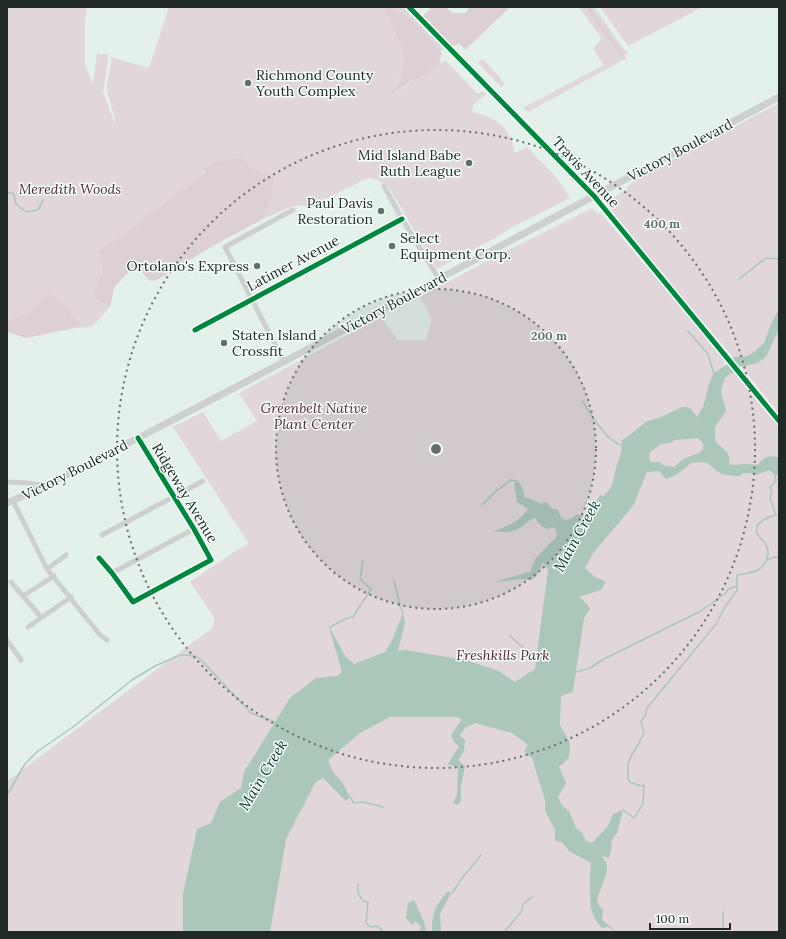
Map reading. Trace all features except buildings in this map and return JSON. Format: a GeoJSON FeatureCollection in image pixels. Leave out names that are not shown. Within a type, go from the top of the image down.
{"type":"FeatureCollection","features":[{"type":"Feature","properties":{"kind":"main road","name":"Victory Boulevard"},"geometry":{"type":"LineString","coordinates":[[10,502],[138,438],[284,362],[779,97]]}},
{"type":"Feature","properties":{"kind":"street","name":"Travis Avenue"},"geometry":{"type":"LineString","coordinates":[[409,7],[594,196],[779,421]]}},
{"type":"Feature","properties":{"kind":"street"},"geometry":{"type":"LineString","coordinates":[[384,186],[438,279]]}},
{"type":"Feature","properties":{"kind":"street"},"geometry":{"type":"LineString","coordinates":[[284,362],[225,247],[293,210]]}},
{"type":"Feature","properties":{"kind":"street","name":"Latimer Avenue"},"geometry":{"type":"LineString","coordinates":[[195,330],[252,298],[402,219]]}},
{"type":"Feature","properties":{"kind":"street","name":"Ridgeway Avenue"},"geometry":{"type":"LineString","coordinates":[[99,558],[133,602],[211,560],[194,529],[138,438]]}},
{"type":"Feature","properties":{"kind":"street"},"geometry":{"type":"LineString","coordinates":[[102,535],[203,481]]}},
{"type":"Feature","properties":{"kind":"street"},"geometry":{"type":"LineString","coordinates":[[7,482],[28,483],[44,486]]}},
{"type":"Feature","properties":{"kind":"street"},"geometry":{"type":"LineString","coordinates":[[10,502],[47,569],[100,635],[107,640]]}},
{"type":"Feature","properties":{"kind":"street"},"geometry":{"type":"LineString","coordinates":[[112,573],[194,529]]}},
{"type":"Feature","properties":{"kind":"street"},"geometry":{"type":"LineString","coordinates":[[47,569],[66,555]]}},
{"type":"Feature","properties":{"kind":"street"},"geometry":{"type":"LineString","coordinates":[[23,596],[54,576]]}},
{"type":"Feature","properties":{"kind":"street"},"geometry":{"type":"LineString","coordinates":[[11,582],[41,617]]}},
{"type":"Feature","properties":{"kind":"street"},"geometry":{"type":"LineString","coordinates":[[28,627],[71,597]]}},
{"type":"Feature","properties":{"kind":"street"},"geometry":{"type":"LineString","coordinates":[[7,640],[21,660]]}},
{"type":"Feature","properties":{"kind":"green space","name":"Meredith Woods"},"geometry":{"type":"Polygon","coordinates":[[[7,7],[87,7],[85,18],[85,65],[93,84],[97,54],[108,54],[103,92],[115,124],[107,91],[111,57],[149,68],[169,7],[403,7],[444,49],[401,73],[391,96],[412,81],[423,76],[439,63],[446,61],[478,94],[482,91],[486,94],[473,105],[472,112],[489,117],[501,125],[509,136],[515,153],[527,147],[556,177],[570,198],[507,230],[437,269],[390,189],[387,185],[370,177],[309,207],[296,205],[263,219],[265,213],[205,170],[202,176],[137,225],[101,263],[102,273],[92,297],[110,307],[92,327],[75,328],[81,322],[71,313],[7,332],[7,7]]]}},
{"type":"Feature","properties":{"kind":"green space"},"geometry":{"type":"Polygon","coordinates":[[[579,7],[584,7],[623,60],[528,112],[523,108],[604,65],[593,49],[602,39],[579,7]]]}},
{"type":"Feature","properties":{"kind":"green space"},"geometry":{"type":"Polygon","coordinates":[[[590,7],[594,7],[625,51],[628,52],[624,56],[590,7]]]}},
{"type":"Feature","properties":{"kind":"green space"},"geometry":{"type":"Polygon","coordinates":[[[600,7],[703,7],[628,46],[600,7]]]}},
{"type":"Feature","properties":{"kind":"green space"},"geometry":{"type":"Polygon","coordinates":[[[483,59],[502,80],[504,84],[502,88],[478,63],[483,59]]]}},
{"type":"Feature","properties":{"kind":"green space"},"geometry":{"type":"Polygon","coordinates":[[[779,103],[779,414],[741,366],[676,291],[611,210],[608,202],[628,189],[627,187],[638,178],[779,103]]]}},
{"type":"Feature","properties":{"kind":"green space","name":"Freshkills Park"},"geometry":{"type":"Polygon","coordinates":[[[592,208],[598,213],[600,212],[704,334],[725,362],[724,364],[732,373],[733,372],[779,427],[779,932],[7,932],[7,781],[211,629],[215,619],[190,582],[240,548],[249,544],[173,427],[203,412],[221,441],[257,421],[239,393],[381,317],[398,340],[426,340],[432,319],[420,297],[500,254],[592,208]]]}},
{"type":"Feature","properties":{"kind":"shaded area"},"geometry":{"type":"Polygon","coordinates":[[[385,7],[392,8],[408,18],[431,40],[442,54],[439,63],[423,76],[412,81],[390,96],[399,80],[403,67],[403,58],[400,41],[385,7]]]}},
{"type":"Feature","properties":{"kind":"shaded area"},"geometry":{"type":"Polygon","coordinates":[[[430,7],[445,7],[452,13],[465,13],[470,7],[510,7],[465,50],[459,43],[455,46],[450,45],[424,18],[424,14],[429,11],[430,7]]]}},
{"type":"Feature","properties":{"kind":"shaded area"},"geometry":{"type":"Polygon","coordinates":[[[584,7],[590,7],[626,58],[623,60],[584,7]]]}},
{"type":"Feature","properties":{"kind":"shaded area"},"geometry":{"type":"Polygon","coordinates":[[[241,158],[254,170],[274,176],[272,195],[263,219],[211,247],[155,281],[149,280],[135,265],[114,288],[110,307],[92,297],[102,273],[100,251],[202,176],[211,162],[241,158]]]}},
{"type":"Feature","properties":{"kind":"shaded area"},"geometry":{"type":"Polygon","coordinates":[[[48,294],[63,305],[81,323],[75,328],[26,338],[7,332],[7,321],[29,314],[48,294]]]}},
{"type":"Feature","properties":{"kind":"water","name":"Main Creek"},"geometry":{"type":"Polygon","coordinates":[[[779,309],[779,329],[766,357],[757,363],[741,366],[725,378],[721,393],[726,410],[715,427],[715,436],[716,442],[727,452],[729,463],[731,465],[758,465],[767,457],[773,456],[779,458],[779,475],[775,475],[769,470],[756,475],[743,473],[740,476],[724,475],[716,471],[708,463],[701,462],[691,463],[686,468],[666,479],[659,471],[647,472],[633,506],[594,552],[585,568],[595,577],[606,582],[601,590],[579,597],[590,609],[584,618],[573,692],[561,696],[560,725],[570,743],[569,758],[559,767],[566,783],[558,797],[562,806],[569,811],[576,828],[582,833],[586,841],[592,843],[608,826],[613,814],[623,810],[617,833],[611,841],[612,847],[609,858],[602,856],[607,865],[607,872],[597,899],[599,906],[603,909],[602,920],[617,932],[608,927],[602,928],[592,913],[590,899],[591,863],[569,851],[562,842],[555,841],[555,830],[545,811],[545,800],[532,758],[524,752],[528,745],[512,733],[475,723],[465,728],[460,736],[465,740],[464,751],[458,760],[465,766],[461,786],[461,801],[458,805],[453,803],[457,795],[458,768],[448,764],[459,746],[454,742],[451,735],[462,719],[456,717],[390,717],[360,733],[328,760],[333,772],[342,782],[350,797],[346,801],[323,778],[315,783],[286,839],[270,932],[183,932],[183,894],[197,829],[211,823],[220,802],[241,788],[244,772],[290,698],[316,678],[337,676],[342,672],[328,624],[345,656],[354,664],[385,652],[392,640],[403,613],[405,622],[398,651],[405,650],[465,660],[499,671],[515,682],[535,669],[548,570],[543,562],[536,577],[530,580],[521,579],[494,582],[530,572],[535,559],[556,537],[557,533],[554,528],[551,527],[549,529],[543,527],[535,518],[513,531],[494,531],[517,520],[528,509],[517,502],[514,484],[517,481],[522,486],[524,497],[534,500],[540,504],[546,502],[552,509],[558,510],[561,517],[565,520],[590,512],[600,495],[603,496],[611,487],[616,466],[621,454],[622,440],[647,421],[659,418],[682,407],[691,409],[697,417],[703,407],[709,384],[714,373],[725,366],[733,357],[747,356],[753,353],[764,343],[779,309]],[[698,438],[675,440],[670,443],[661,444],[650,452],[649,458],[651,462],[659,462],[665,466],[674,467],[683,460],[700,452],[703,449],[702,443],[698,438]]]}},
{"type":"Feature","properties":{"kind":"water"},"geometry":{"type":"Polygon","coordinates":[[[448,891],[451,893],[440,914],[441,932],[432,932],[435,910],[448,891]]]}},
{"type":"Feature","properties":{"kind":"water"},"geometry":{"type":"Polygon","coordinates":[[[414,900],[424,922],[426,932],[420,932],[421,927],[416,921],[412,925],[406,918],[408,903],[414,900]]]}},
{"type":"Feature","properties":{"kind":"waterway"},"geometry":{"type":"LineString","coordinates":[[7,193],[13,193],[16,204],[26,212],[38,210],[43,200]]}},
{"type":"Feature","properties":{"kind":"waterway"},"geometry":{"type":"LineString","coordinates":[[739,279],[766,258],[779,259]]}},
{"type":"Feature","properties":{"kind":"waterway"},"geometry":{"type":"LineString","coordinates":[[688,331],[708,354],[714,374]]}},
{"type":"Feature","properties":{"kind":"waterway"},"geometry":{"type":"LineString","coordinates":[[582,401],[604,433],[621,445]]}},
{"type":"Feature","properties":{"kind":"waterway"},"geometry":{"type":"LineString","coordinates":[[623,810],[634,818],[643,804],[644,785],[641,786],[630,782],[628,779],[628,765],[631,756],[644,732],[641,722],[646,714],[647,708],[716,624],[725,607],[737,590],[737,575],[751,573],[758,570],[764,565],[768,558],[767,546],[757,533],[757,529],[762,521],[776,515],[770,498],[772,493],[770,487],[776,481],[775,475]]}},
{"type":"Feature","properties":{"kind":"waterway"},"geometry":{"type":"LineString","coordinates":[[482,505],[510,480],[517,481]]}},
{"type":"Feature","properties":{"kind":"waterway"},"geometry":{"type":"LineString","coordinates":[[768,559],[776,557],[779,558]]}},
{"type":"Feature","properties":{"kind":"waterway"},"geometry":{"type":"LineString","coordinates":[[330,627],[347,618],[353,617],[371,589],[360,579],[363,561]]}},
{"type":"Feature","properties":{"kind":"waterway"},"geometry":{"type":"LineString","coordinates":[[394,581],[403,613]]}},
{"type":"Feature","properties":{"kind":"waterway"},"geometry":{"type":"LineString","coordinates":[[576,672],[590,668],[604,659],[701,611],[726,593],[728,589],[737,586]]}},
{"type":"Feature","properties":{"kind":"waterway"},"geometry":{"type":"LineString","coordinates":[[510,636],[537,660]]}},
{"type":"Feature","properties":{"kind":"waterway"},"geometry":{"type":"LineString","coordinates":[[7,795],[25,764],[38,751],[73,727],[132,680],[155,666],[180,655],[195,656],[201,660],[251,713],[275,722]]}},
{"type":"Feature","properties":{"kind":"waterway"},"geometry":{"type":"LineString","coordinates":[[350,797],[354,803],[363,802],[383,807]]}},
{"type":"Feature","properties":{"kind":"waterway"},"geometry":{"type":"LineString","coordinates":[[452,893],[481,855]]}},
{"type":"Feature","properties":{"kind":"waterway"},"geometry":{"type":"LineString","coordinates":[[358,884],[358,893],[363,901],[368,902],[366,923],[371,927],[378,926],[383,932]]}},
{"type":"Feature","properties":{"kind":"waterway"},"geometry":{"type":"LineString","coordinates":[[504,932],[522,911],[523,904],[532,897]]}},
{"type":"Feature","properties":{"kind":"waterway"},"geometry":{"type":"LineString","coordinates":[[723,912],[723,932]]}},
{"type":"Feature","properties":{"kind":"cycle path"},"geometry":{"type":"LineString","coordinates":[[409,7],[594,196],[779,421]]}},
{"type":"Feature","properties":{"kind":"cycle path"},"geometry":{"type":"LineString","coordinates":[[195,330],[402,219]]}},
{"type":"Feature","properties":{"kind":"cycle path"},"geometry":{"type":"LineString","coordinates":[[99,558],[133,602],[211,560],[194,529],[138,438]]}},
{"type":"Feature","properties":{"kind":"place","name":"Richmond County Youth Complex"},"geometry":{"type":"Point","coordinates":[248,83]}},
{"type":"Feature","properties":{"kind":"place","name":"Mid Island Babe Ruth League"},"geometry":{"type":"Point","coordinates":[469,163]}},
{"type":"Feature","properties":{"kind":"place","name":"Paul Davis Restoration"},"geometry":{"type":"Point","coordinates":[381,211]}},
{"type":"Feature","properties":{"kind":"place","name":"Select Equipment Corp."},"geometry":{"type":"Point","coordinates":[392,246]}},
{"type":"Feature","properties":{"kind":"place","name":"Ortolano's Express"},"geometry":{"type":"Point","coordinates":[257,266]}},
{"type":"Feature","properties":{"kind":"place","name":"Staten Island Crossfit"},"geometry":{"type":"Point","coordinates":[224,343]}},
{"type":"Feature","properties":{"kind":"park label","name":"Greenbelt Native Plant Center"},"geometry":{"type":"Point","coordinates":[314,416]}}]}
